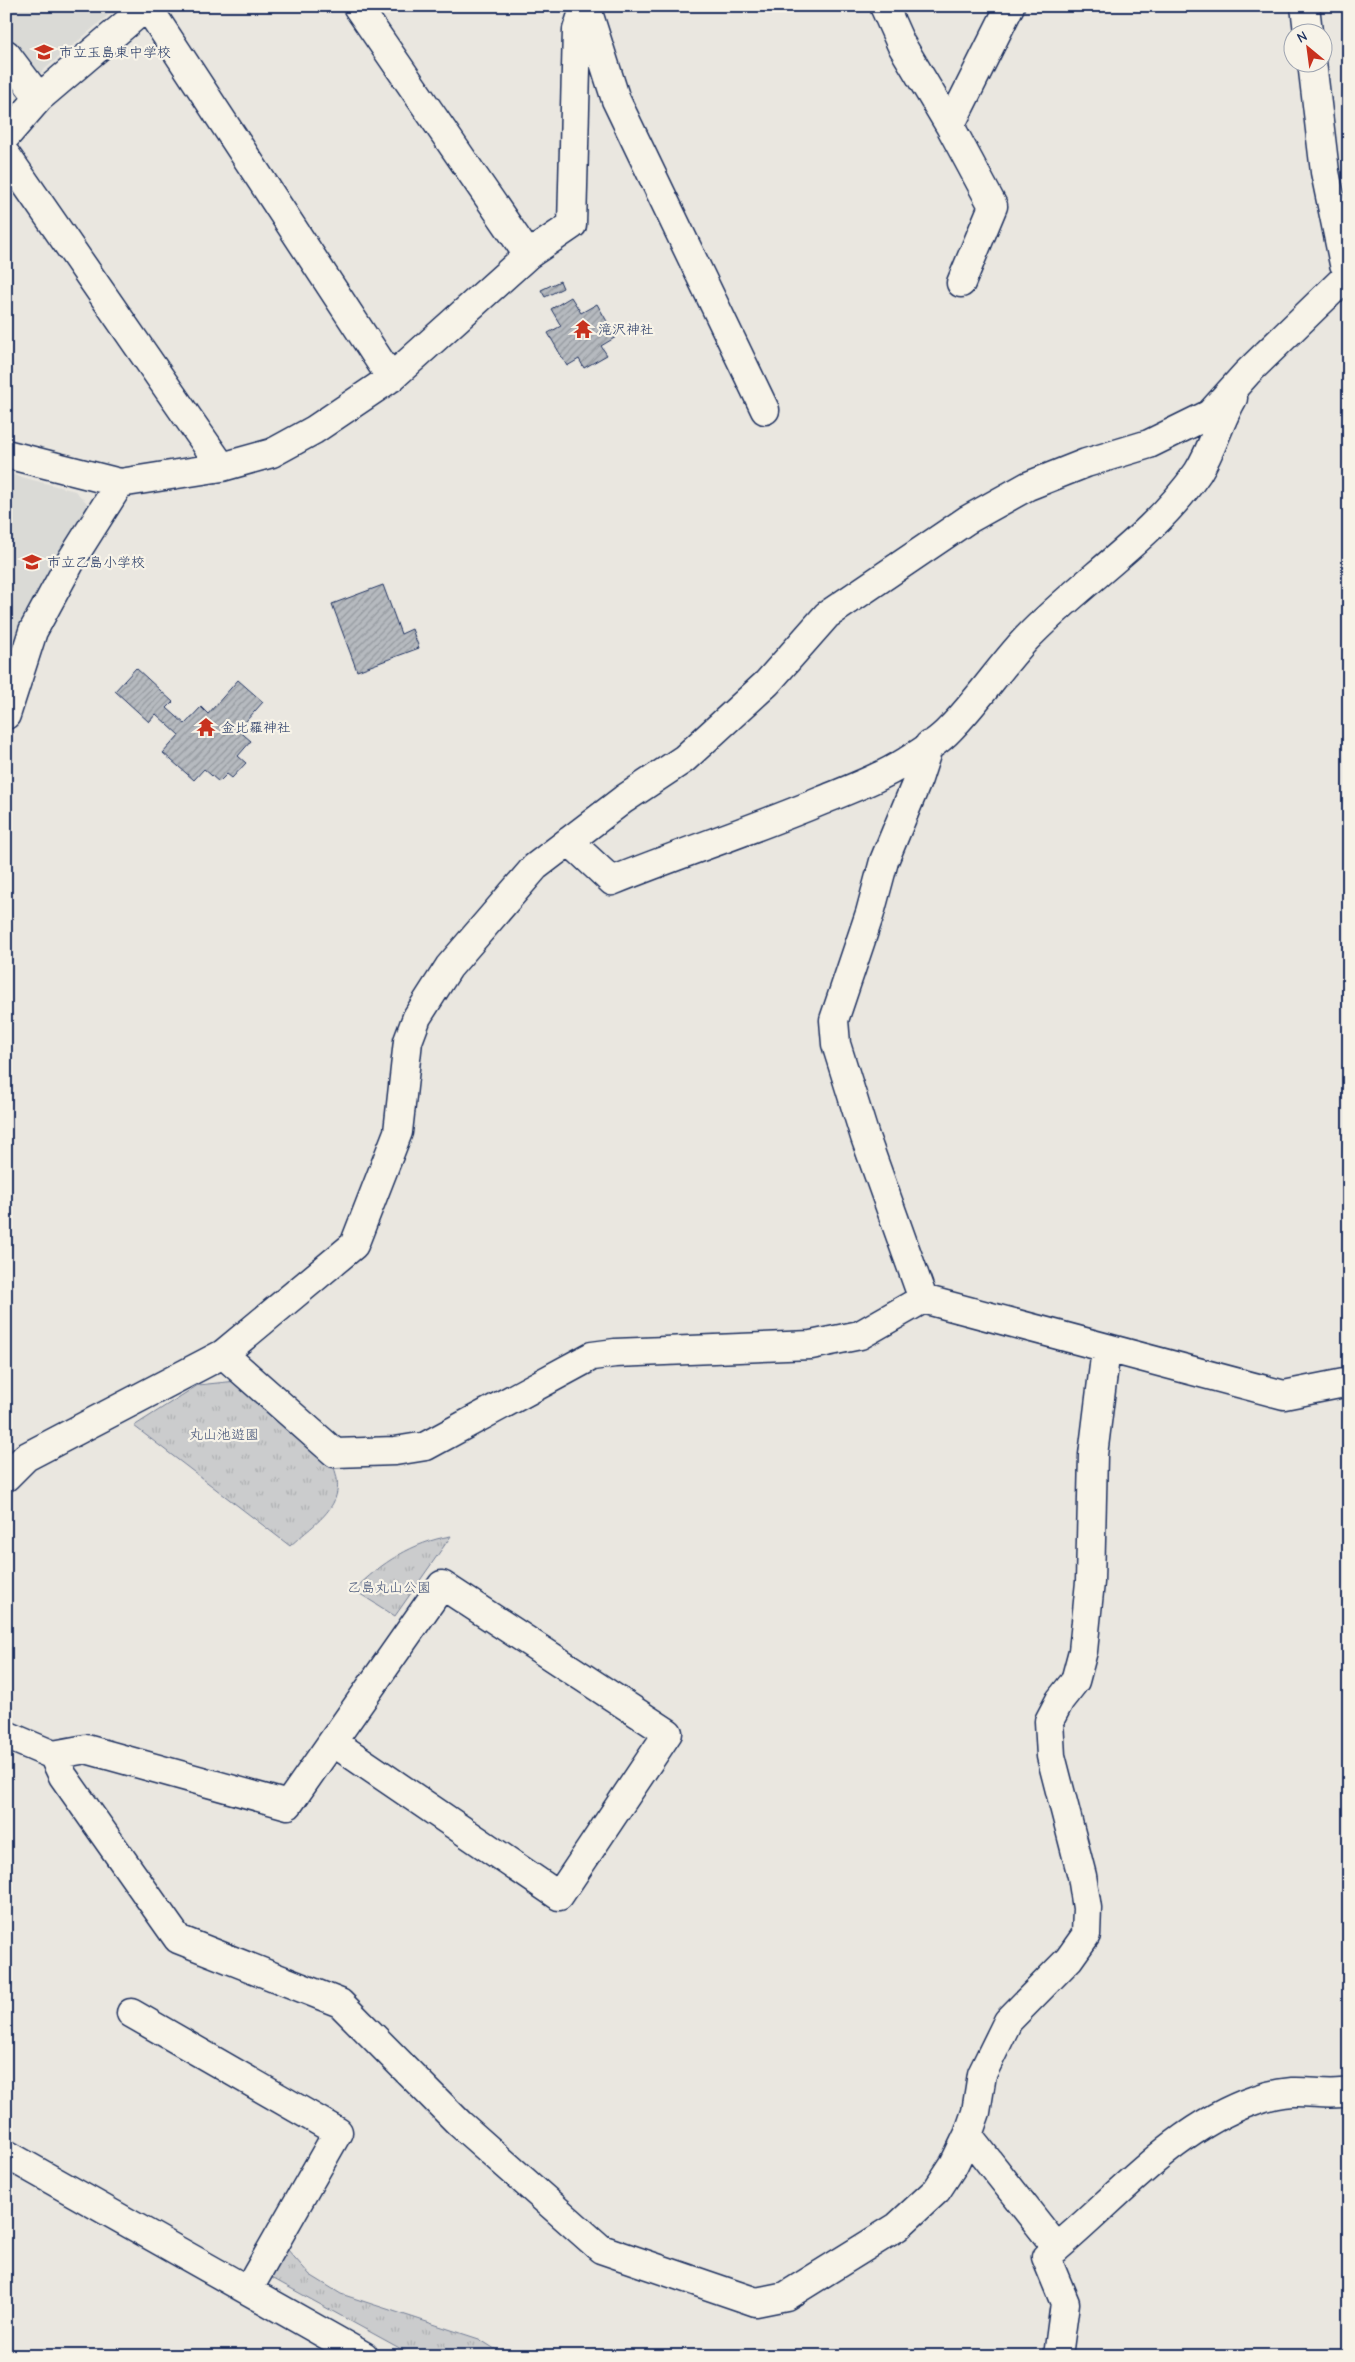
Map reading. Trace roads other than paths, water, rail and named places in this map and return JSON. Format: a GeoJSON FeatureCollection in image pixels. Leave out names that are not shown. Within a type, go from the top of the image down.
{"type":"FeatureCollection","features":[{"type":"Feature","properties":{"kind":"street"},"geometry":{"type":"LineString","coordinates":[[6,136],[39,98],[147,6],[391,378]]}},
{"type":"Feature","properties":{"kind":"street"},"geometry":{"type":"LineString","coordinates":[[358,6],[528,255]]}},
{"type":"Feature","properties":{"kind":"street"},"geometry":{"type":"LineString","coordinates":[[6,454],[120,483],[222,467],[272,453],[314,430],[391,378],[528,255],[572,225],[577,30],[586,6]]}},
{"type":"Feature","properties":{"kind":"street"},"geometry":{"type":"LineString","coordinates":[[586,6],[616,100],[765,410]]}},
{"type":"Feature","properties":{"kind":"street"},"geometry":{"type":"LineString","coordinates":[[884,6],[901,44],[950,126],[992,206],[960,283]]}},
{"type":"Feature","properties":{"kind":"street"},"geometry":{"type":"LineString","coordinates":[[950,126],[1010,6]]}},
{"type":"Feature","properties":{"kind":"street"},"geometry":{"type":"LineString","coordinates":[[1305,6],[1307,22]]}},
{"type":"Feature","properties":{"kind":"street"},"geometry":{"type":"LineString","coordinates":[[6,54],[39,98]]}},
{"type":"Feature","properties":{"kind":"street"},"geometry":{"type":"LineString","coordinates":[[6,1477],[26,1457],[223,1354],[354,1245],[398,1132],[408,1041],[417,1017],[448,967],[535,867],[624,799],[684,759],[767,683],[827,615],[859,592],[967,520],[1028,486],[1086,463],[1149,444],[1210,414],[1247,373],[1349,273],[1344,264],[1325,172],[1313,72]]}},
{"type":"Feature","properties":{"kind":"street"},"geometry":{"type":"LineString","coordinates":[[6,155],[222,467]]}},
{"type":"Feature","properties":{"kind":"street"},"geometry":{"type":"LineString","coordinates":[[569,841],[612,881],[709,843],[753,830],[858,786],[906,762],[948,731],[1025,640],[1059,607],[1147,531],[1174,501],[1198,472],[1214,444],[1222,417],[1247,373]]}},
{"type":"Feature","properties":{"kind":"street"},"geometry":{"type":"LineString","coordinates":[[6,716],[33,631],[72,559],[120,483]]}},
{"type":"Feature","properties":{"kind":"street"},"geometry":{"type":"LineString","coordinates":[[923,1298],[865,1137],[836,1044],[834,1020],[870,913],[884,861],[918,779],[929,745]]}},
{"type":"Feature","properties":{"kind":"street"},"geometry":{"type":"LineString","coordinates":[[223,1354],[335,1453],[396,1452],[426,1446],[592,1356],[615,1353],[811,1345],[860,1335],[923,1298],[1106,1349],[1284,1395],[1349,1382]]}},
{"type":"Feature","properties":{"kind":"street"},"geometry":{"type":"LineString","coordinates":[[53,1755],[63,1776],[178,1939],[340,2003],[460,2124],[602,2249],[756,2302],[786,2296],[897,2227],[937,2190],[954,2164],[968,2135],[976,2112],[982,2074],[1008,2021],[1069,1959],[1086,1935],[1087,1908],[1082,1876],[1051,1756],[1049,1721],[1060,1700],[1075,1682],[1083,1651],[1090,1582],[1093,1455],[1106,1349]]}},
{"type":"Feature","properties":{"kind":"street"},"geometry":{"type":"LineString","coordinates":[[6,1735],[53,1755],[86,1749],[288,1805],[442,1585],[668,1733],[559,1896],[333,1742]]}},
{"type":"Feature","properties":{"kind":"street"},"geometry":{"type":"LineString","coordinates":[[131,2013],[338,2132],[248,2290]]}},
{"type":"Feature","properties":{"kind":"street"},"geometry":{"type":"LineString","coordinates":[[1058,2356],[1065,2303],[1046,2257],[1181,2138],[1218,2114],[1256,2100],[1292,2092],[1335,2095],[1349,2092]]}},
{"type":"Feature","properties":{"kind":"street"},"geometry":{"type":"LineString","coordinates":[[968,2135],[1057,2248]]}},
{"type":"Feature","properties":{"kind":"street"},"geometry":{"type":"LineString","coordinates":[[6,2154],[364,2356]]}},
{"type":"Feature","properties":{"kind":"place","name":"市立玉島東中学校"},"geometry":{"type":"Point","coordinates":[44,52]}},
{"type":"Feature","properties":{"kind":"place","name":"滝沢神社"},"geometry":{"type":"Point","coordinates":[583,329]}},
{"type":"Feature","properties":{"kind":"place","name":"市立乙島小学校"},"geometry":{"type":"Point","coordinates":[32,562]}},
{"type":"Feature","properties":{"kind":"place","name":"金比羅神社"},"geometry":{"type":"Point","coordinates":[206,727]}},
{"type":"Feature","properties":{"kind":"park label","name":"丸山池遊園"},"geometry":{"type":"Point","coordinates":[224,1434]}},
{"type":"Feature","properties":{"kind":"park label","name":"乙島丸山公園"},"geometry":{"type":"Point","coordinates":[389,1587]}}]}
